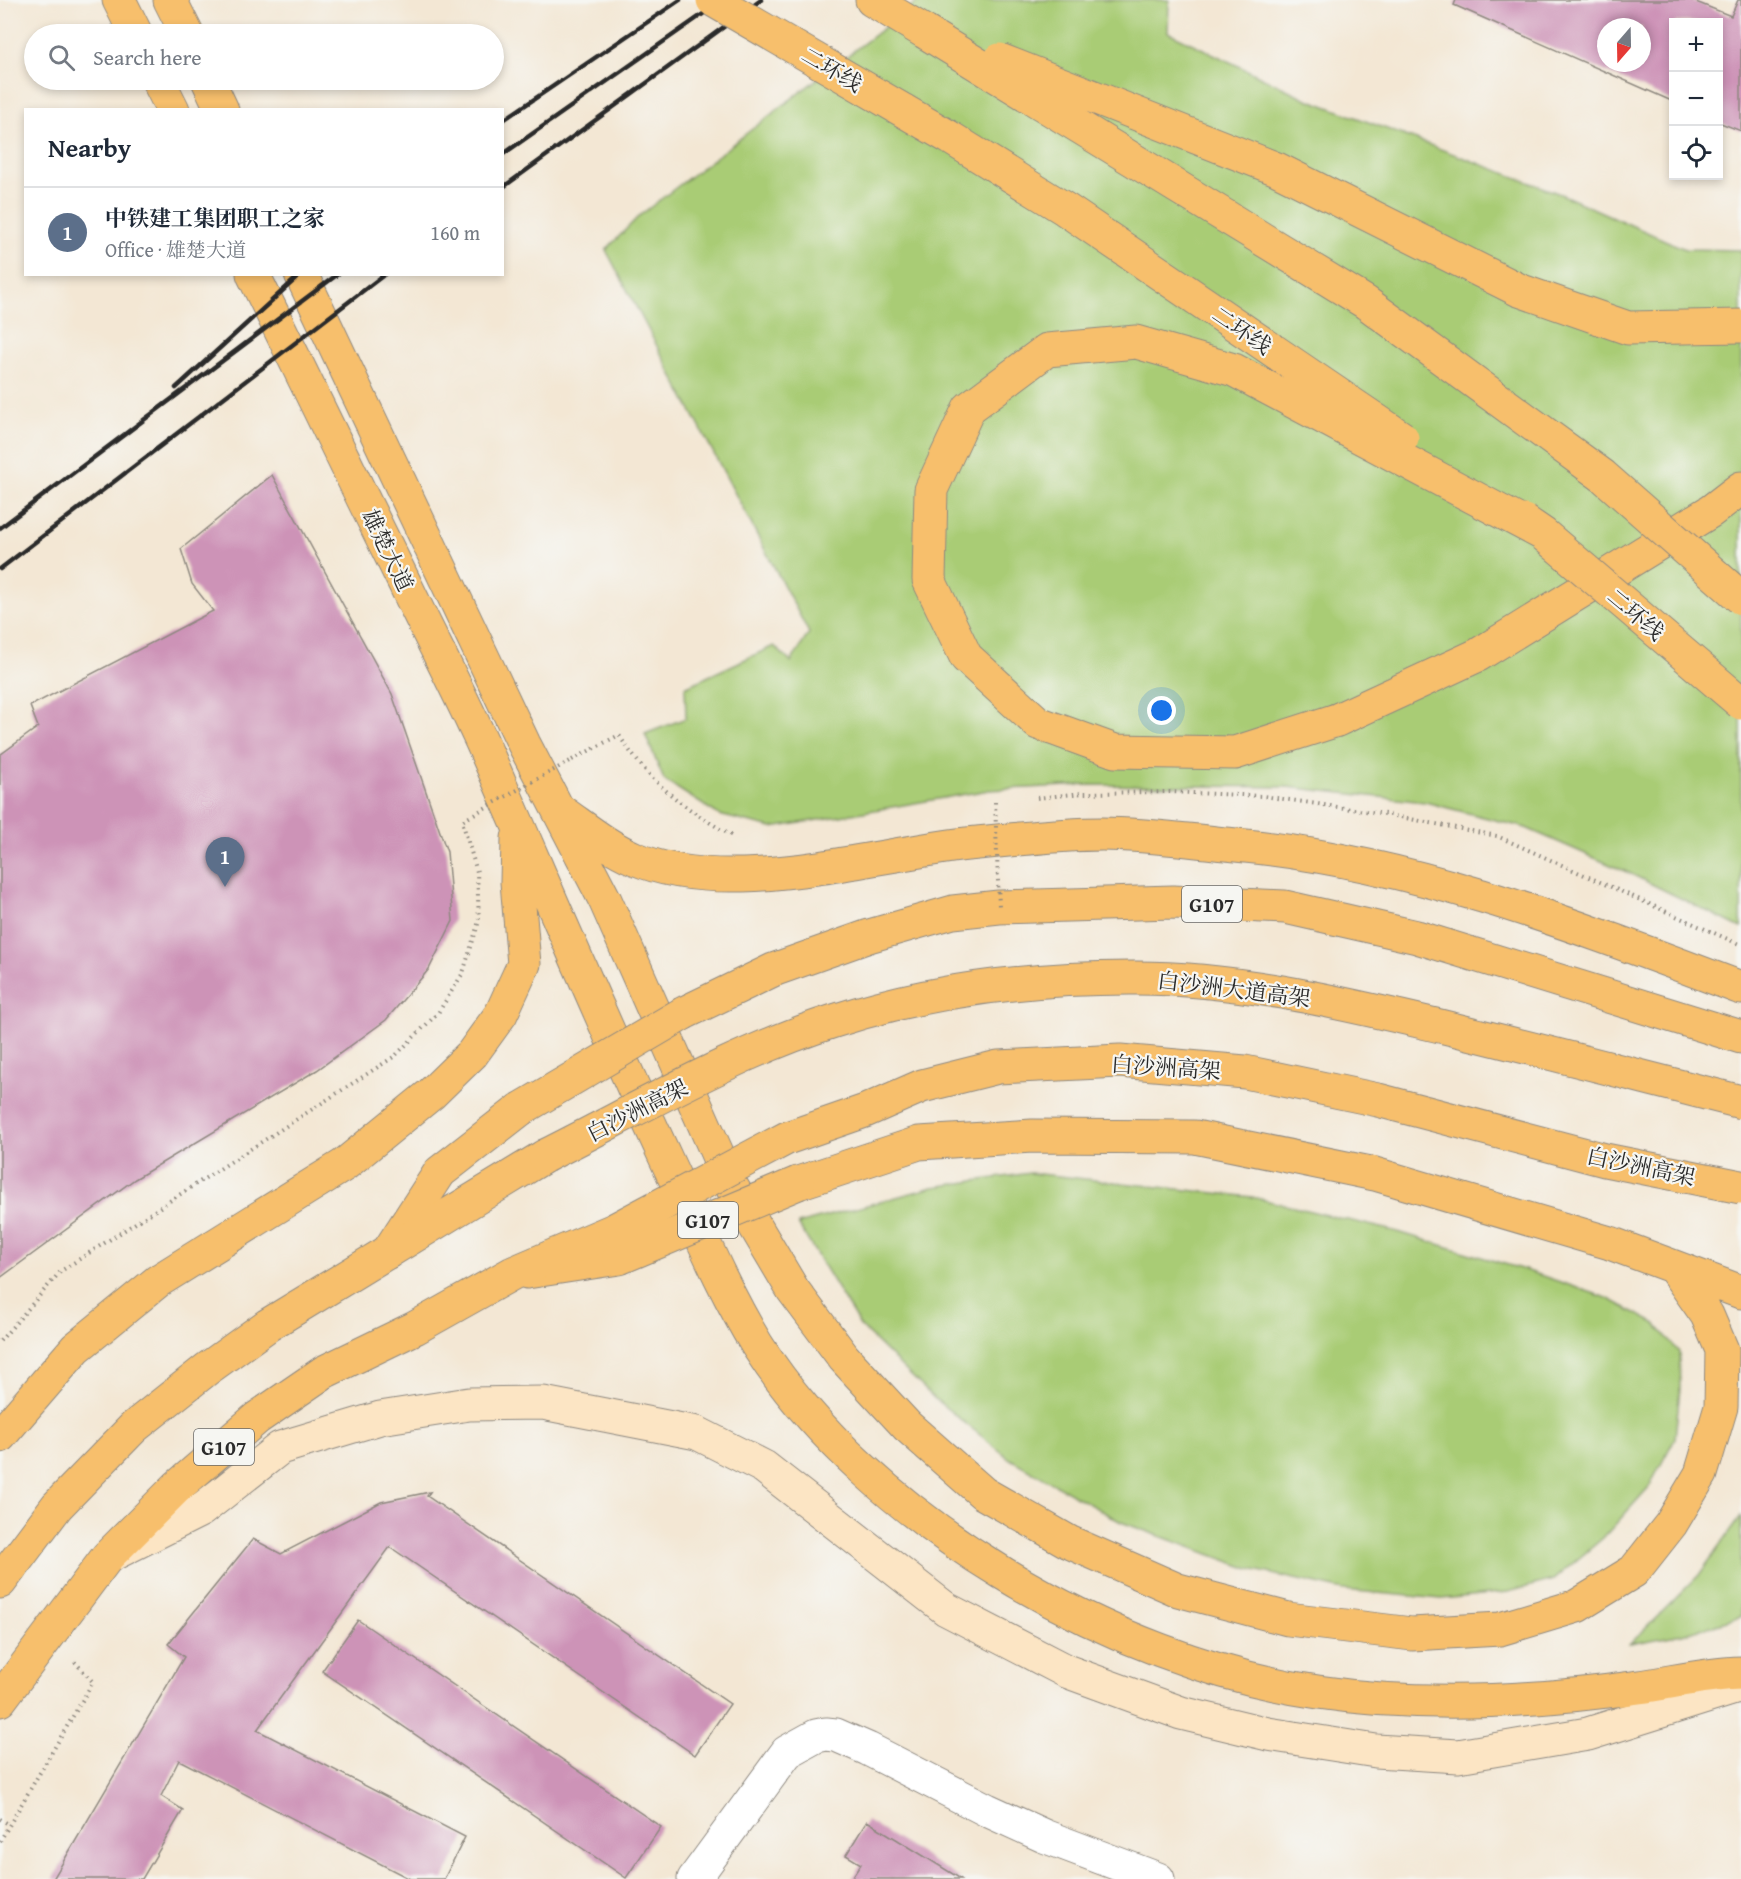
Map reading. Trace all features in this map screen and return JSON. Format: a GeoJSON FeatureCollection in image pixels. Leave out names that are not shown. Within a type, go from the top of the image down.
{"type":"FeatureCollection","features":[{"type":"Feature","properties":{"kind":"main road"},"geometry":{"type":"LineString","coordinates":[[119,0],[131,24]]}},
{"type":"Feature","properties":{"kind":"main road"},"geometry":{"type":"LineString","coordinates":[[170,0],[182,24]]}},
{"type":"Feature","properties":{"kind":"main road","name":"二环线"},"geometry":{"type":"LineString","coordinates":[[713,0],[949,137],[1065,209],[1543,534],[1741,703]]}},
{"type":"Feature","properties":{"kind":"main road"},"geometry":{"type":"LineString","coordinates":[[872,0],[1365,302],[1603,476],[1741,598]]}},
{"type":"Feature","properties":{"kind":"main road"},"geometry":{"type":"LineString","coordinates":[[925,32],[1277,169],[1519,290],[1628,328],[1741,326]]}},
{"type":"Feature","properties":{"kind":"main road"},"geometry":{"type":"LineString","coordinates":[[163,90],[171,108]]}},
{"type":"Feature","properties":{"kind":"main road"},"geometry":{"type":"LineString","coordinates":[[213,90],[221,108]]}},
{"type":"Feature","properties":{"kind":"main road","name":"雄楚大道"},"geometry":{"type":"LineString","coordinates":[[254,276],[483,745],[618,1056],[729,1293],[759,1347],[808,1413],[867,1471],[935,1528],[1008,1578],[1080,1617],[1158,1649],[1239,1677],[1315,1692],[1380,1699],[1472,1703],[1642,1687],[1704,1674],[1741,1673]]}},
{"type":"Feature","properties":{"kind":"main road","name":"雄楚大道"},"geometry":{"type":"LineString","coordinates":[[302,276],[524,744],[615,920],[732,1187],[793,1290],[844,1358],[907,1426],[983,1493],[1069,1542],[1178,1590],[1288,1619],[1412,1634],[1500,1629],[1577,1606],[1634,1571],[1671,1524],[1701,1474],[1721,1407],[1722,1350],[1707,1315],[1674,1268]]}},
{"type":"Feature","properties":{"kind":"main road"},"geometry":{"type":"LineString","coordinates":[[1543,534],[1234,370],[1136,342],[1047,350],[969,408],[931,490],[929,580],[966,657],[1038,723],[1115,751],[1235,753],[1337,720],[1478,655],[1711,512],[1741,488]]}},
{"type":"Feature","properties":{"kind":"main road"},"geometry":{"type":"LineString","coordinates":[[561,815],[637,859],[686,872],[747,875],[966,844],[1101,834],[1240,845],[1354,861],[1559,919],[1741,988]]}},
{"type":"Feature","properties":{"kind":"main road"},"geometry":{"type":"LineString","coordinates":[[0,1436],[76,1348],[149,1288],[344,1165],[431,1094],[472,1054],[501,1014],[524,964],[517,882],[518,828]]}},
{"type":"Feature","properties":{"kind":"main road","name":"G107"},"geometry":{"type":"LineString","coordinates":[[0,1582],[57,1506],[134,1427],[268,1324],[388,1251],[440,1172],[521,1109],[684,1013],[772,970],[869,936],[953,912],[999,907],[1173,902],[1285,907],[1418,937],[1741,1036]]}},
{"type":"Feature","properties":{"kind":"main road","name":"白沙洲大道高架"},"geometry":{"type":"LineString","coordinates":[[728,1064],[832,1022],[907,1000],[1013,983],[1131,978],[1224,984],[1347,1004],[1741,1102]]}},
{"type":"Feature","properties":{"kind":"main road","name":"白沙洲高架"},"geometry":{"type":"LineString","coordinates":[[616,1244],[787,1138],[865,1111],[922,1086],[998,1066],[1120,1062],[1245,1072],[1378,1100],[1605,1160],[1741,1187]]}},
{"type":"Feature","properties":{"kind":"main road","name":"白沙洲高架"},"geometry":{"type":"LineString","coordinates":[[388,1251],[545,1156],[728,1064]]}},
{"type":"Feature","properties":{"kind":"main road","name":"G107"},"geometry":{"type":"LineString","coordinates":[[0,1700],[108,1556],[177,1486],[257,1418],[324,1372],[415,1328],[513,1273],[616,1244],[919,1143],[1032,1136],[1195,1137],[1375,1174],[1610,1243],[1741,1292]]}},
{"type":"Feature","properties":{"kind":"main road"},"geometry":{"type":"LineString","coordinates":[[1605,1160],[1741,1197]]}},
{"type":"Feature","properties":{"kind":"main road"},"geometry":{"type":"LineString","coordinates":[[108,1556],[201,1510],[280,1448],[380,1418],[469,1404],[543,1403],[697,1433],[764,1467],[946,1609],[1066,1671],[1181,1713],[1268,1734],[1376,1751],[1458,1756],[1588,1734],[1741,1686]]}},
{"type":"Feature","properties":{"kind":"street"},"geometry":{"type":"LineString","coordinates":[[694,1879],[787,1752],[809,1739],[826,1734],[868,1749],[987,1810],[1044,1836],[1158,1879]]}},
{"type":"Feature","properties":{"kind":"path"},"geometry":{"type":"LineString","coordinates":[[0,1341],[61,1270],[395,1056],[438,1013],[463,973],[478,921],[477,872],[462,821],[619,735]]}},
{"type":"Feature","properties":{"kind":"path"},"geometry":{"type":"LineString","coordinates":[[995,802],[999,907]]}},
{"type":"Feature","properties":{"kind":"path"},"geometry":{"type":"LineString","coordinates":[[0,1841],[93,1682],[49,1635]]}},
{"type":"Feature","properties":{"kind":"path"},"geometry":{"type":"LineString","coordinates":[[0,1819],[10,1825]]}},
{"type":"Feature","properties":{"kind":"green space"},"geometry":{"type":"Polygon","coordinates":[[[920,0],[1169,0],[1168,32],[1307,99],[1563,195],[1685,249],[1741,250],[1741,928],[1629,873],[1526,828],[1425,802],[1287,787],[1085,785],[989,790],[772,828],[719,815],[664,780],[645,734],[686,718],[685,687],[774,646],[791,662],[809,633],[606,250],[639,216],[920,0]]]}},
{"type":"Feature","properties":{"kind":"green space"},"geometry":{"type":"Polygon","coordinates":[[[1030,1173],[1252,1197],[1398,1232],[1528,1271],[1607,1298],[1656,1324],[1679,1352],[1680,1388],[1675,1438],[1649,1487],[1603,1538],[1553,1580],[1508,1592],[1442,1599],[1344,1590],[1250,1569],[1121,1522],[1010,1459],[935,1399],[860,1326],[798,1224],[933,1187],[1030,1173]]]}},
{"type":"Feature","properties":{"kind":"green space"},"geometry":{"type":"Polygon","coordinates":[[[1741,1516],[1741,1617],[1682,1634],[1630,1644],[1699,1575],[1741,1516]]]}},
{"type":"Feature","properties":{"kind":"building"},"geometry":{"type":"Polygon","coordinates":[[[1456,0],[1691,0],[1731,16],[1738,0],[1741,0],[1741,131],[1723,124],[1723,18],[1669,18],[1669,100],[1606,72],[1651,72],[1651,18],[1597,18],[1597,68],[1454,5],[1456,0]]]}},
{"type":"Feature","properties":{"kind":"building"},"geometry":{"type":"Polygon","coordinates":[[[272,475],[392,694],[447,852],[453,921],[429,969],[386,1020],[317,1070],[135,1179],[0,1278],[0,755],[38,727],[30,706],[213,611],[192,584],[181,549],[272,475]]]}},
{"type":"Feature","properties":{"kind":"building"},"geometry":{"type":"Polygon","coordinates":[[[430,1492],[427,1496],[730,1704],[695,1755],[390,1547],[257,1730],[465,1837],[444,1879],[410,1879],[179,1760],[161,1796],[183,1810],[142,1879],[53,1879],[184,1657],[168,1644],[253,1539],[281,1554],[381,1502],[430,1492]]]}},
{"type":"Feature","properties":{"kind":"building"},"geometry":{"type":"Polygon","coordinates":[[[358,1620],[661,1827],[626,1878],[322,1671],[358,1620]]]}},
{"type":"Feature","properties":{"kind":"building"},"geometry":{"type":"Polygon","coordinates":[[[867,1821],[961,1879],[851,1879],[861,1864],[846,1855],[867,1821]]]}},
{"type":"Feature","properties":{"kind":"railway"},"geometry":{"type":"LineString","coordinates":[[504,120],[680,0]]}},
{"type":"Feature","properties":{"kind":"railway"},"geometry":{"type":"LineString","coordinates":[[504,154],[723,0]]}},
{"type":"Feature","properties":{"kind":"railway"},"geometry":{"type":"LineString","coordinates":[[504,187],[761,0]]}},
{"type":"Feature","properties":{"kind":"railway"},"geometry":{"type":"LineString","coordinates":[[176,388],[299,276]]}},
{"type":"Feature","properties":{"kind":"railway"},"geometry":{"type":"LineString","coordinates":[[0,528],[335,276]]}},
{"type":"Feature","properties":{"kind":"railway"},"geometry":{"type":"LineString","coordinates":[[0,569],[382,276]]}},
{"type":"Feature","properties":{"kind":"place","name":"中铁建工集团职工之家"},"geometry":{"type":"Point","coordinates":[225,887]}}]}
